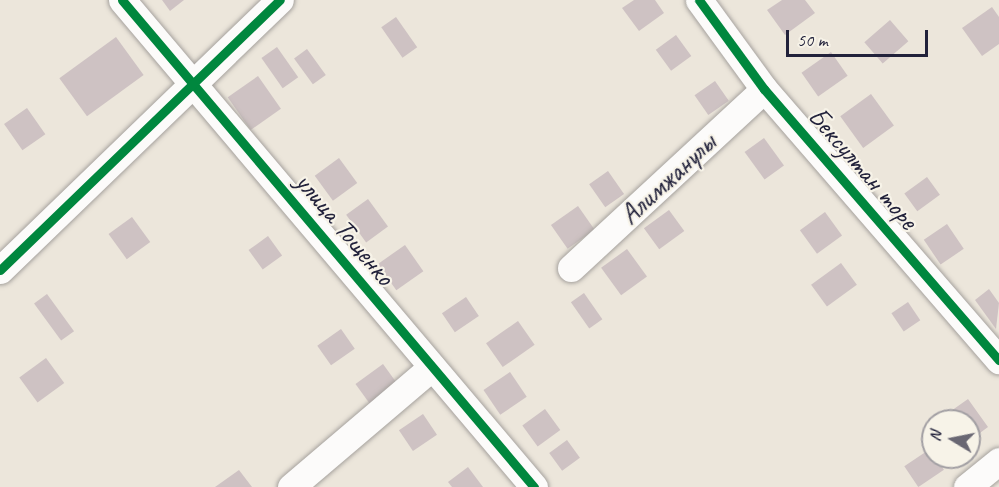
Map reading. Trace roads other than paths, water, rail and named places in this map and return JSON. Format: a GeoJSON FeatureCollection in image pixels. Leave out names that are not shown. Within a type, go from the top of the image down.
{"type":"FeatureCollection","features":[{"type":"Feature","properties":{"kind":"street","name":"улица Тощенко"},"geometry":{"type":"LineString","coordinates":[[122,0],[534,487]]}},
{"type":"Feature","properties":{"kind":"street"},"geometry":{"type":"LineString","coordinates":[[0,270],[280,0]]}},
{"type":"Feature","properties":{"kind":"street","name":"Бексултан торе"},"geometry":{"type":"LineString","coordinates":[[699,0],[765,89],[999,360]]}},
{"type":"Feature","properties":{"kind":"street","name":"Алимжанулы"},"geometry":{"type":"LineString","coordinates":[[571,268],[765,89]]}},
{"type":"Feature","properties":{"kind":"street"},"geometry":{"type":"LineString","coordinates":[[291,487],[432,367]]}},
{"type":"Feature","properties":{"kind":"street"},"geometry":{"type":"LineString","coordinates":[[967,487],[999,461]]}}]}
